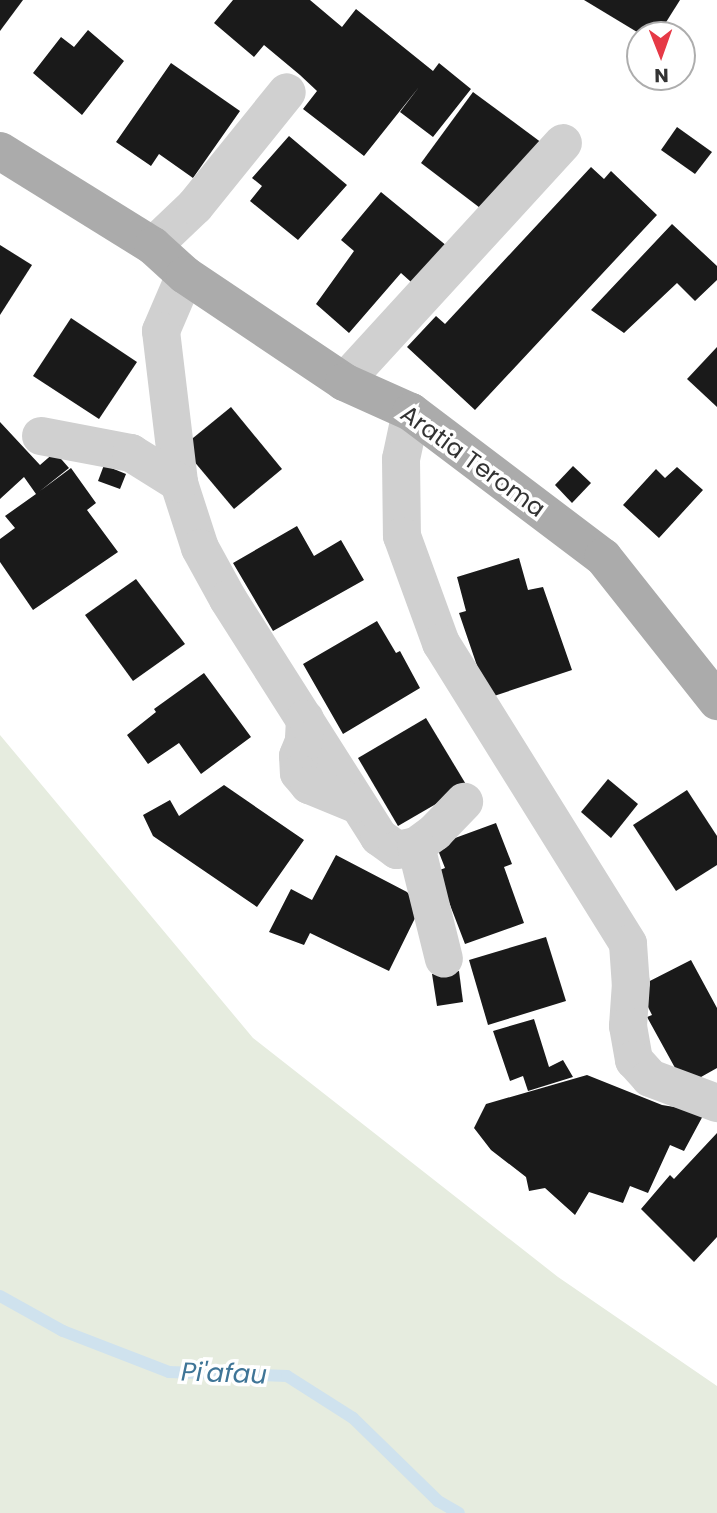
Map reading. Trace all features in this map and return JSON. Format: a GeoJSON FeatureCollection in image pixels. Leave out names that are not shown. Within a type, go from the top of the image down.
{"type":"FeatureCollection","features":[{"type":"Feature","properties":{"kind":"main road","name":"Aratia Teroma"},"geometry":{"type":"LineString","coordinates":[[0,151],[153,246],[185,275],[344,382],[411,412],[603,557],[717,701]]}},
{"type":"Feature","properties":{"kind":"street"},"geometry":{"type":"LineString","coordinates":[[153,246],[195,206],[287,92]]}},
{"type":"Feature","properties":{"kind":"street"},"geometry":{"type":"LineString","coordinates":[[344,382],[563,143]]}},
{"type":"Feature","properties":{"kind":"street"},"geometry":{"type":"LineString","coordinates":[[185,275],[161,331],[179,483],[200,548],[228,599],[305,719],[355,804],[379,837],[397,850],[416,846],[435,832],[464,802]]}},
{"type":"Feature","properties":{"kind":"street"},"geometry":{"type":"LineString","coordinates":[[411,412],[401,459],[402,536],[441,643],[628,944],[631,983],[628,1026],[634,1060],[650,1078],[717,1103]]}},
{"type":"Feature","properties":{"kind":"street"},"geometry":{"type":"LineString","coordinates":[[41,436],[131,453],[179,483]]}},
{"type":"Feature","properties":{"kind":"street"},"geometry":{"type":"LineString","coordinates":[[416,846],[443,960]]}},
{"type":"Feature","properties":{"kind":"shaded area"},"geometry":{"type":"Polygon","coordinates":[[[0,735],[253,1038],[558,1277],[717,1386],[717,1513],[0,1513],[0,735]]]}},
{"type":"Feature","properties":{"kind":"building"},"geometry":{"type":"Polygon","coordinates":[[[0,0],[23,0],[0,31],[0,0]]]}},
{"type":"Feature","properties":{"kind":"building"},"geometry":{"type":"Polygon","coordinates":[[[233,0],[310,0],[342,27],[356,9],[433,71],[439,63],[471,89],[433,137],[400,112],[419,87],[364,156],[303,109],[317,91],[300,75],[264,45],[254,57],[214,23],[233,0]]]}},
{"type":"Feature","properties":{"kind":"building"},"geometry":{"type":"Polygon","coordinates":[[[584,0],[680,0],[667,21],[626,21],[626,25],[584,0]]]}},
{"type":"Feature","properties":{"kind":"building"},"geometry":{"type":"Polygon","coordinates":[[[88,30],[124,61],[82,115],[33,73],[61,37],[74,47],[88,30]]]}},
{"type":"Feature","properties":{"kind":"building"},"geometry":{"type":"Polygon","coordinates":[[[171,63],[240,111],[193,178],[159,154],[151,166],[116,142],[171,63]]]}},
{"type":"Feature","properties":{"kind":"building"},"geometry":{"type":"Polygon","coordinates":[[[473,92],[542,143],[488,214],[421,163],[473,92]]]}},
{"type":"Feature","properties":{"kind":"building"},"geometry":{"type":"Polygon","coordinates":[[[677,127],[712,152],[695,174],[661,150],[677,127]]]}},
{"type":"Feature","properties":{"kind":"building"},"geometry":{"type":"Polygon","coordinates":[[[289,136],[347,185],[298,240],[250,201],[262,186],[252,178],[289,136]]]}},
{"type":"Feature","properties":{"kind":"building"},"geometry":{"type":"Polygon","coordinates":[[[591,167],[604,179],[611,171],[657,215],[475,410],[407,347],[436,316],[445,324],[591,167]]]}},
{"type":"Feature","properties":{"kind":"building"},"geometry":{"type":"Polygon","coordinates":[[[381,192],[453,251],[420,290],[401,273],[349,333],[316,304],[354,251],[341,240],[381,192]]]}},
{"type":"Feature","properties":{"kind":"building"},"geometry":{"type":"Polygon","coordinates":[[[672,224],[717,266],[717,280],[695,301],[677,283],[624,333],[591,310],[672,224]]]}},
{"type":"Feature","properties":{"kind":"building"},"geometry":{"type":"Polygon","coordinates":[[[0,245],[32,265],[0,315],[0,245]]]}},
{"type":"Feature","properties":{"kind":"building"},"geometry":{"type":"Polygon","coordinates":[[[71,318],[137,362],[99,419],[33,376],[71,318]]]}},
{"type":"Feature","properties":{"kind":"building"},"geometry":{"type":"Polygon","coordinates":[[[717,347],[717,407],[687,379],[717,347]]]}},
{"type":"Feature","properties":{"kind":"building"},"geometry":{"type":"Polygon","coordinates":[[[231,407],[282,469],[234,509],[182,447],[231,407]]]}},
{"type":"Feature","properties":{"kind":"building"},"geometry":{"type":"Polygon","coordinates":[[[0,422],[40,465],[55,452],[69,468],[40,491],[71,468],[96,503],[87,510],[118,552],[33,610],[0,562],[0,539],[15,528],[5,516],[36,494],[24,477],[0,499],[0,422]]]}},
{"type":"Feature","properties":{"kind":"building"},"geometry":{"type":"Polygon","coordinates":[[[104,465],[126,474],[120,489],[98,481],[104,465]]]}},
{"type":"Feature","properties":{"kind":"building"},"geometry":{"type":"Polygon","coordinates":[[[573,466],[591,483],[572,503],[555,485],[573,466]]]}},
{"type":"Feature","properties":{"kind":"building"},"geometry":{"type":"Polygon","coordinates":[[[677,467],[703,490],[659,538],[623,505],[656,469],[665,478],[677,467]]]}},
{"type":"Feature","properties":{"kind":"building"},"geometry":{"type":"Polygon","coordinates":[[[297,526],[314,556],[341,540],[364,580],[273,631],[233,563],[297,526]]]}},
{"type":"Feature","properties":{"kind":"building"},"geometry":{"type":"Polygon","coordinates":[[[519,558],[528,590],[543,587],[572,670],[488,698],[459,613],[466,611],[457,577],[519,558]]]}},
{"type":"Feature","properties":{"kind":"building"},"geometry":{"type":"Polygon","coordinates":[[[136,579],[185,644],[133,681],[85,615],[136,579]]]}},
{"type":"Feature","properties":{"kind":"building"},"geometry":{"type":"Polygon","coordinates":[[[377,621],[396,653],[400,651],[420,688],[343,734],[303,664],[377,621]]]}},
{"type":"Feature","properties":{"kind":"building"},"geometry":{"type":"Polygon","coordinates":[[[204,673],[251,737],[201,774],[179,743],[148,764],[127,735],[156,712],[154,709],[204,673]]]}},
{"type":"Feature","properties":{"kind":"building"},"geometry":{"type":"Polygon","coordinates":[[[426,718],[467,786],[398,826],[358,758],[426,718]]]}},
{"type":"Feature","properties":{"kind":"building"},"geometry":{"type":"Polygon","coordinates":[[[608,779],[638,804],[611,838],[581,812],[608,779]]]}},
{"type":"Feature","properties":{"kind":"building"},"geometry":{"type":"Polygon","coordinates":[[[224,785],[304,840],[257,907],[153,836],[143,815],[170,800],[179,816],[224,785]]]}},
{"type":"Feature","properties":{"kind":"building"},"geometry":{"type":"Polygon","coordinates":[[[687,790],[717,836],[717,865],[676,891],[633,825],[687,790]]]}},
{"type":"Feature","properties":{"kind":"building"},"geometry":{"type":"Polygon","coordinates":[[[496,823],[512,864],[504,867],[524,923],[465,944],[437,871],[445,868],[436,845],[496,823]]]}},
{"type":"Feature","properties":{"kind":"building"},"geometry":{"type":"Polygon","coordinates":[[[336,855],[407,892],[420,908],[389,971],[310,933],[304,945],[269,932],[291,889],[312,900],[336,855]]]}},
{"type":"Feature","properties":{"kind":"building"},"geometry":{"type":"Polygon","coordinates":[[[546,937],[566,1001],[488,1025],[469,960],[546,937]]]}},
{"type":"Feature","properties":{"kind":"building"},"geometry":{"type":"Polygon","coordinates":[[[691,960],[717,1008],[717,1068],[685,1086],[647,1017],[652,1015],[638,987],[691,960]]]}},
{"type":"Feature","properties":{"kind":"building"},"geometry":{"type":"Polygon","coordinates":[[[459,971],[463,1002],[437,1006],[432,974],[459,971]]]}},
{"type":"Feature","properties":{"kind":"building"},"geometry":{"type":"Polygon","coordinates":[[[534,1019],[549,1067],[563,1060],[573,1077],[528,1091],[523,1076],[510,1081],[493,1031],[534,1019]]]}},
{"type":"Feature","properties":{"kind":"building"},"geometry":{"type":"Polygon","coordinates":[[[587,1075],[662,1105],[705,1112],[684,1151],[670,1145],[648,1193],[630,1186],[623,1203],[589,1192],[575,1215],[545,1188],[529,1191],[526,1177],[491,1150],[474,1128],[486,1104],[587,1075]]]}},
{"type":"Feature","properties":{"kind":"building"},"geometry":{"type":"Polygon","coordinates":[[[717,1133],[717,1237],[694,1262],[641,1209],[670,1175],[674,1179],[717,1133]]]}},
{"type":"Feature","properties":{"kind":"waterway","name":"Pi'afau"},"geometry":{"type":"LineString","coordinates":[[0,1296],[63,1331],[169,1372],[287,1376],[353,1418],[438,1501],[459,1513]]}}]}
